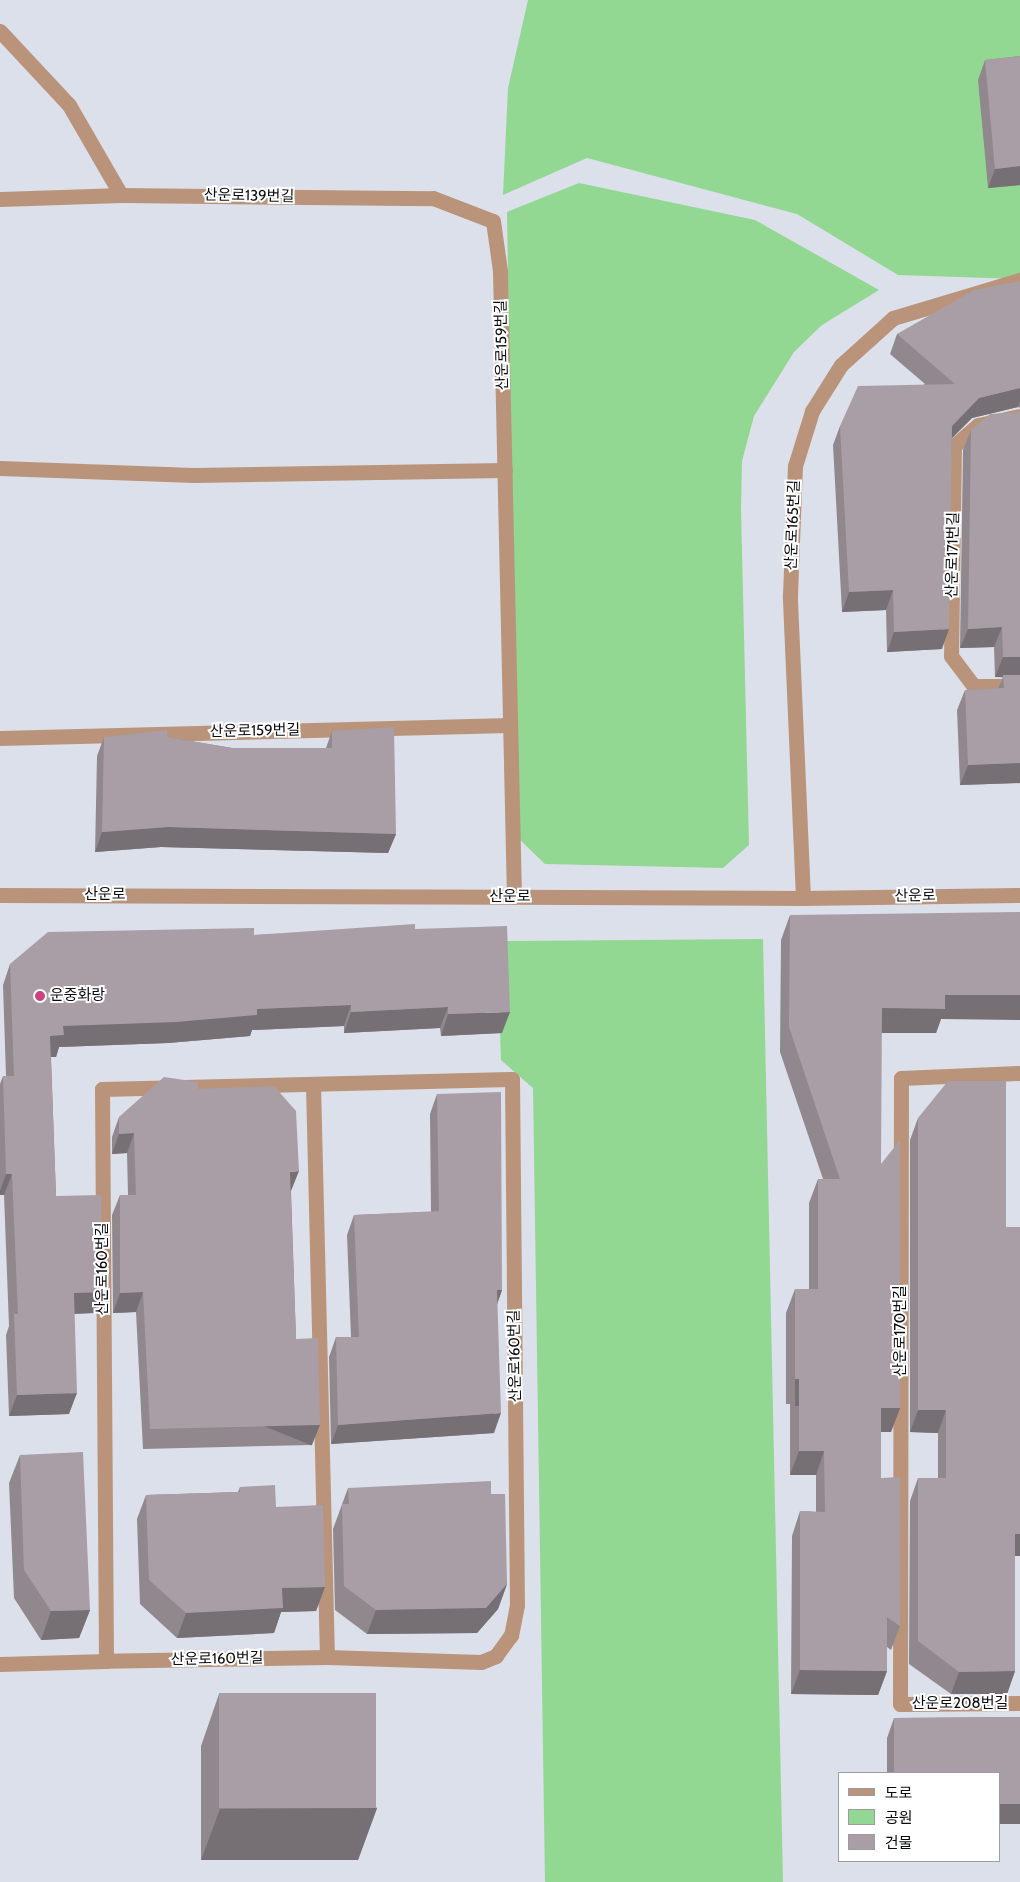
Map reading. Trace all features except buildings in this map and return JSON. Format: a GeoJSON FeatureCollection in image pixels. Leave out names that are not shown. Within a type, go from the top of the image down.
{"type":"FeatureCollection","features":[{"type":"Feature","properties":{"kind":"street"},"geometry":{"type":"LineString","coordinates":[[0,31],[69,105],[121,195]]}},
{"type":"Feature","properties":{"kind":"street","name":"산운로139번길"},"geometry":{"type":"LineString","coordinates":[[0,199],[121,195],[433,198],[493,221]]}},
{"type":"Feature","properties":{"kind":"street","name":"산운로159번길"},"geometry":{"type":"LineString","coordinates":[[493,221],[500,271],[514,897]]}},
{"type":"Feature","properties":{"kind":"street","name":"산운로165번길"},"geometry":{"type":"LineString","coordinates":[[802,898],[790,595],[795,466],[812,411],[841,365],[864,339],[893,318],[1020,280]]}},
{"type":"Feature","properties":{"kind":"street","name":"산운로171번길"},"geometry":{"type":"LineString","coordinates":[[1020,416],[978,425],[954,446],[951,656],[974,686],[1020,686]]}},
{"type":"Feature","properties":{"kind":"street"},"geometry":{"type":"LineString","coordinates":[[0,468],[194,476],[505,470]]}},
{"type":"Feature","properties":{"kind":"street","name":"산운로159번길"},"geometry":{"type":"LineString","coordinates":[[0,738],[510,725]]}},
{"type":"Feature","properties":{"kind":"street","name":"산운로"},"geometry":{"type":"LineString","coordinates":[[0,895],[802,898],[1020,894]]}},
{"type":"Feature","properties":{"kind":"street","name":"산운로170번길"},"geometry":{"type":"LineString","coordinates":[[900,1704],[901,1078],[1020,1073]]}},
{"type":"Feature","properties":{"kind":"street","name":"산운로160번길"},"geometry":{"type":"LineString","coordinates":[[0,1664],[327,1657],[480,1662],[496,1656],[511,1635],[517,1605],[512,1079],[102,1089],[106,1661]]}},
{"type":"Feature","properties":{"kind":"street"},"geometry":{"type":"LineString","coordinates":[[312,1085],[327,1657]]}},
{"type":"Feature","properties":{"kind":"street","name":"산운로208번길"},"geometry":{"type":"LineString","coordinates":[[900,1704],[1020,1703]]}},
{"type":"Feature","properties":{"kind":"green space"},"geometry":{"type":"Polygon","coordinates":[[[528,0],[1020,0],[1020,279],[898,275],[797,214],[587,158],[503,195],[508,88],[528,0]]]}},
{"type":"Feature","properties":{"kind":"green space"},"geometry":{"type":"Polygon","coordinates":[[[579,183],[755,220],[879,290],[822,325],[794,352],[754,416],[742,461],[741,509],[749,845],[723,868],[545,864],[517,837],[507,212],[579,183]]]}},
{"type":"Feature","properties":{"kind":"green space"},"geometry":{"type":"Polygon","coordinates":[[[763,939],[783,1882],[545,1882],[533,1088],[501,1060],[497,941],[763,939]]]}},
{"type":"Feature","properties":{"kind":"place","name":"운중화랑"},"geometry":{"type":"Point","coordinates":[40,996]}}]}
